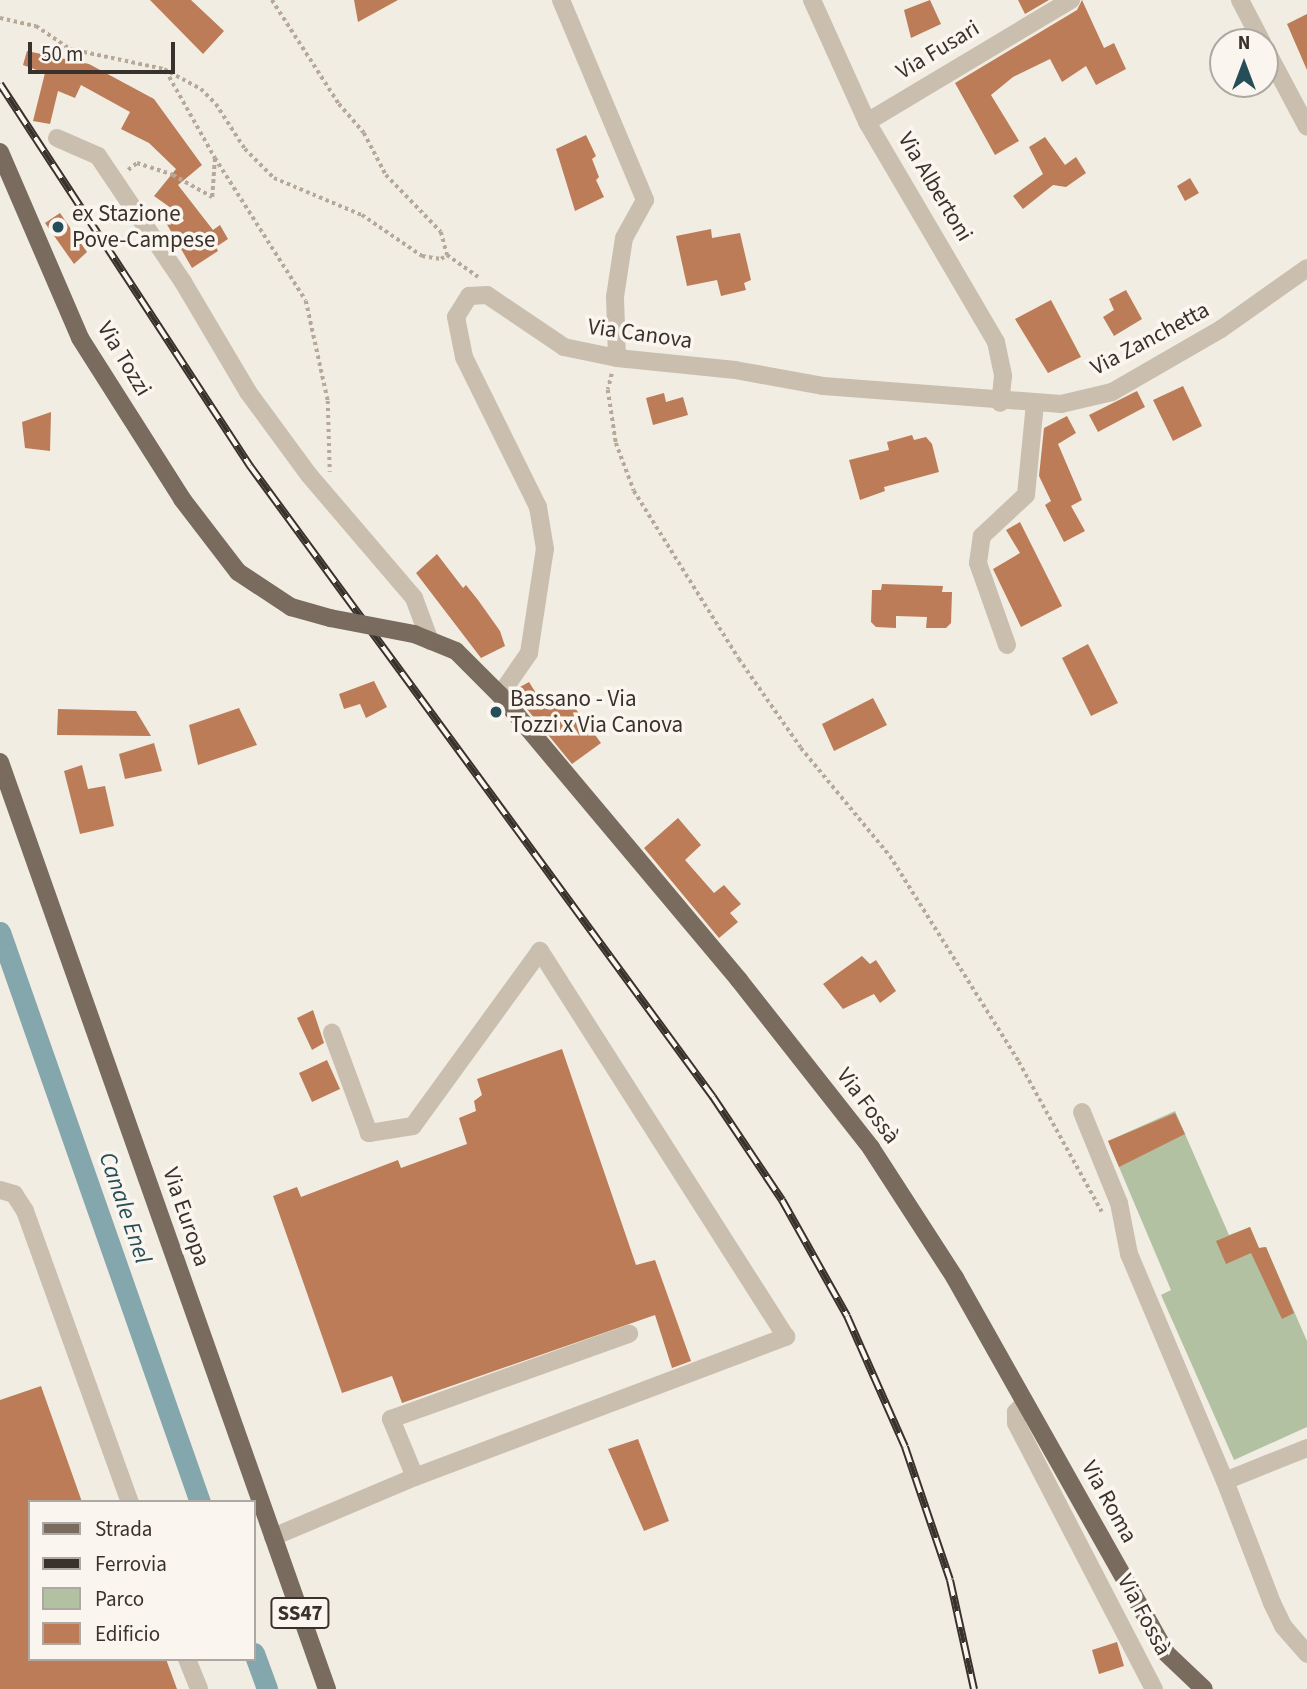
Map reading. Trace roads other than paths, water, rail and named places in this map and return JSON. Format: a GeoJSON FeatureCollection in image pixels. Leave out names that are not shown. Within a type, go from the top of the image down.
{"type":"FeatureCollection","features":[{"type":"Feature","properties":{"kind":"main road","name":"Via Tozzi"},"geometry":{"type":"LineString","coordinates":[[0,152],[80,338],[182,499],[238,572],[291,607],[330,618]]}},
{"type":"Feature","properties":{"kind":"main road","name":"Via Fossà"},"geometry":{"type":"LineString","coordinates":[[330,618],[422,637],[456,651],[500,695],[739,980],[871,1148],[955,1278],[1025,1403]]}},
{"type":"Feature","properties":{"kind":"main road","name":"Via Europa"},"geometry":{"type":"LineString","coordinates":[[0,762],[327,1689]]}},
{"type":"Feature","properties":{"kind":"main road","name":"Via Roma"},"geometry":{"type":"LineString","coordinates":[[1025,1403],[1166,1653],[1204,1689]]}},
{"type":"Feature","properties":{"kind":"street"},"geometry":{"type":"LineString","coordinates":[[561,0],[645,200],[624,238],[615,297],[617,358]]}},
{"type":"Feature","properties":{"kind":"street","name":"Via Albertoni"},"geometry":{"type":"LineString","coordinates":[[812,0],[867,122],[996,342],[1003,376],[1000,402]]}},
{"type":"Feature","properties":{"kind":"street","name":"Via Fusari"},"geometry":{"type":"LineString","coordinates":[[867,122],[1071,0]]}},
{"type":"Feature","properties":{"kind":"street"},"geometry":{"type":"LineString","coordinates":[[1240,0],[1255,28]]}},
{"type":"Feature","properties":{"kind":"street"},"geometry":{"type":"LineString","coordinates":[[1279,74],[1307,127]]}},
{"type":"Feature","properties":{"kind":"street"},"geometry":{"type":"LineString","coordinates":[[57,138],[98,156],[116,180],[183,282],[247,392],[331,500],[414,598],[422,637]]}},
{"type":"Feature","properties":{"kind":"street","name":"Via Zanchetta"},"geometry":{"type":"LineString","coordinates":[[1000,402],[1061,404],[1112,392],[1221,329],[1307,268]]}},
{"type":"Feature","properties":{"kind":"street","name":"Via Canova"},"geometry":{"type":"LineString","coordinates":[[500,695],[529,653],[545,549],[538,507],[464,357],[458,335],[460,305],[469,296],[487,295],[564,347],[617,358],[1000,402]]}},
{"type":"Feature","properties":{"kind":"street"},"geometry":{"type":"LineString","coordinates":[[1007,645],[978,563],[982,536],[1026,495],[1035,404]]}},
{"type":"Feature","properties":{"kind":"street"},"geometry":{"type":"LineString","coordinates":[[273,1537],[415,1477],[786,1337],[540,951],[413,1126],[369,1133],[332,1033]]}},
{"type":"Feature","properties":{"kind":"street"},"geometry":{"type":"LineString","coordinates":[[1082,1112],[1119,1203],[1129,1254],[1225,1481],[1272,1603],[1283,1626],[1307,1654]]}},
{"type":"Feature","properties":{"kind":"street"},"geometry":{"type":"LineString","coordinates":[[0,1190],[14,1194],[25,1211],[129,1500]]}},
{"type":"Feature","properties":{"kind":"street"},"geometry":{"type":"LineString","coordinates":[[415,1477],[391,1419],[629,1334]]}},
{"type":"Feature","properties":{"kind":"street","name":"Via Fossà"},"geometry":{"type":"LineString","coordinates":[[1025,1403],[1016,1412],[1016,1423],[1154,1689]]}},
{"type":"Feature","properties":{"kind":"street"},"geometry":{"type":"LineString","coordinates":[[1225,1481],[1307,1448]]}},
{"type":"Feature","properties":{"kind":"street"},"geometry":{"type":"LineString","coordinates":[[188,1661],[199,1689]]}},
{"type":"Feature","properties":{"kind":"waterway","name":"Canale Enel"},"geometry":{"type":"LineString","coordinates":[[0,932],[199,1500]]}},
{"type":"Feature","properties":{"kind":"waterway","name":"Canale Enel"},"geometry":{"type":"LineString","coordinates":[[256,1659],[267,1689]]}},
{"type":"Feature","properties":{"kind":"railway"},"geometry":{"type":"LineString","coordinates":[[0,84],[250,466],[713,1097],[782,1200],[847,1316],[905,1447],[950,1580],[974,1689]]}},
{"type":"Feature","properties":{"kind":"place","name":"ex Stazione Pove-Campese"},"geometry":{"type":"Point","coordinates":[58,227]}},
{"type":"Feature","properties":{"kind":"place","name":"Bassano - Via Tozzi x Via Canova"},"geometry":{"type":"Point","coordinates":[496,712]}}]}
